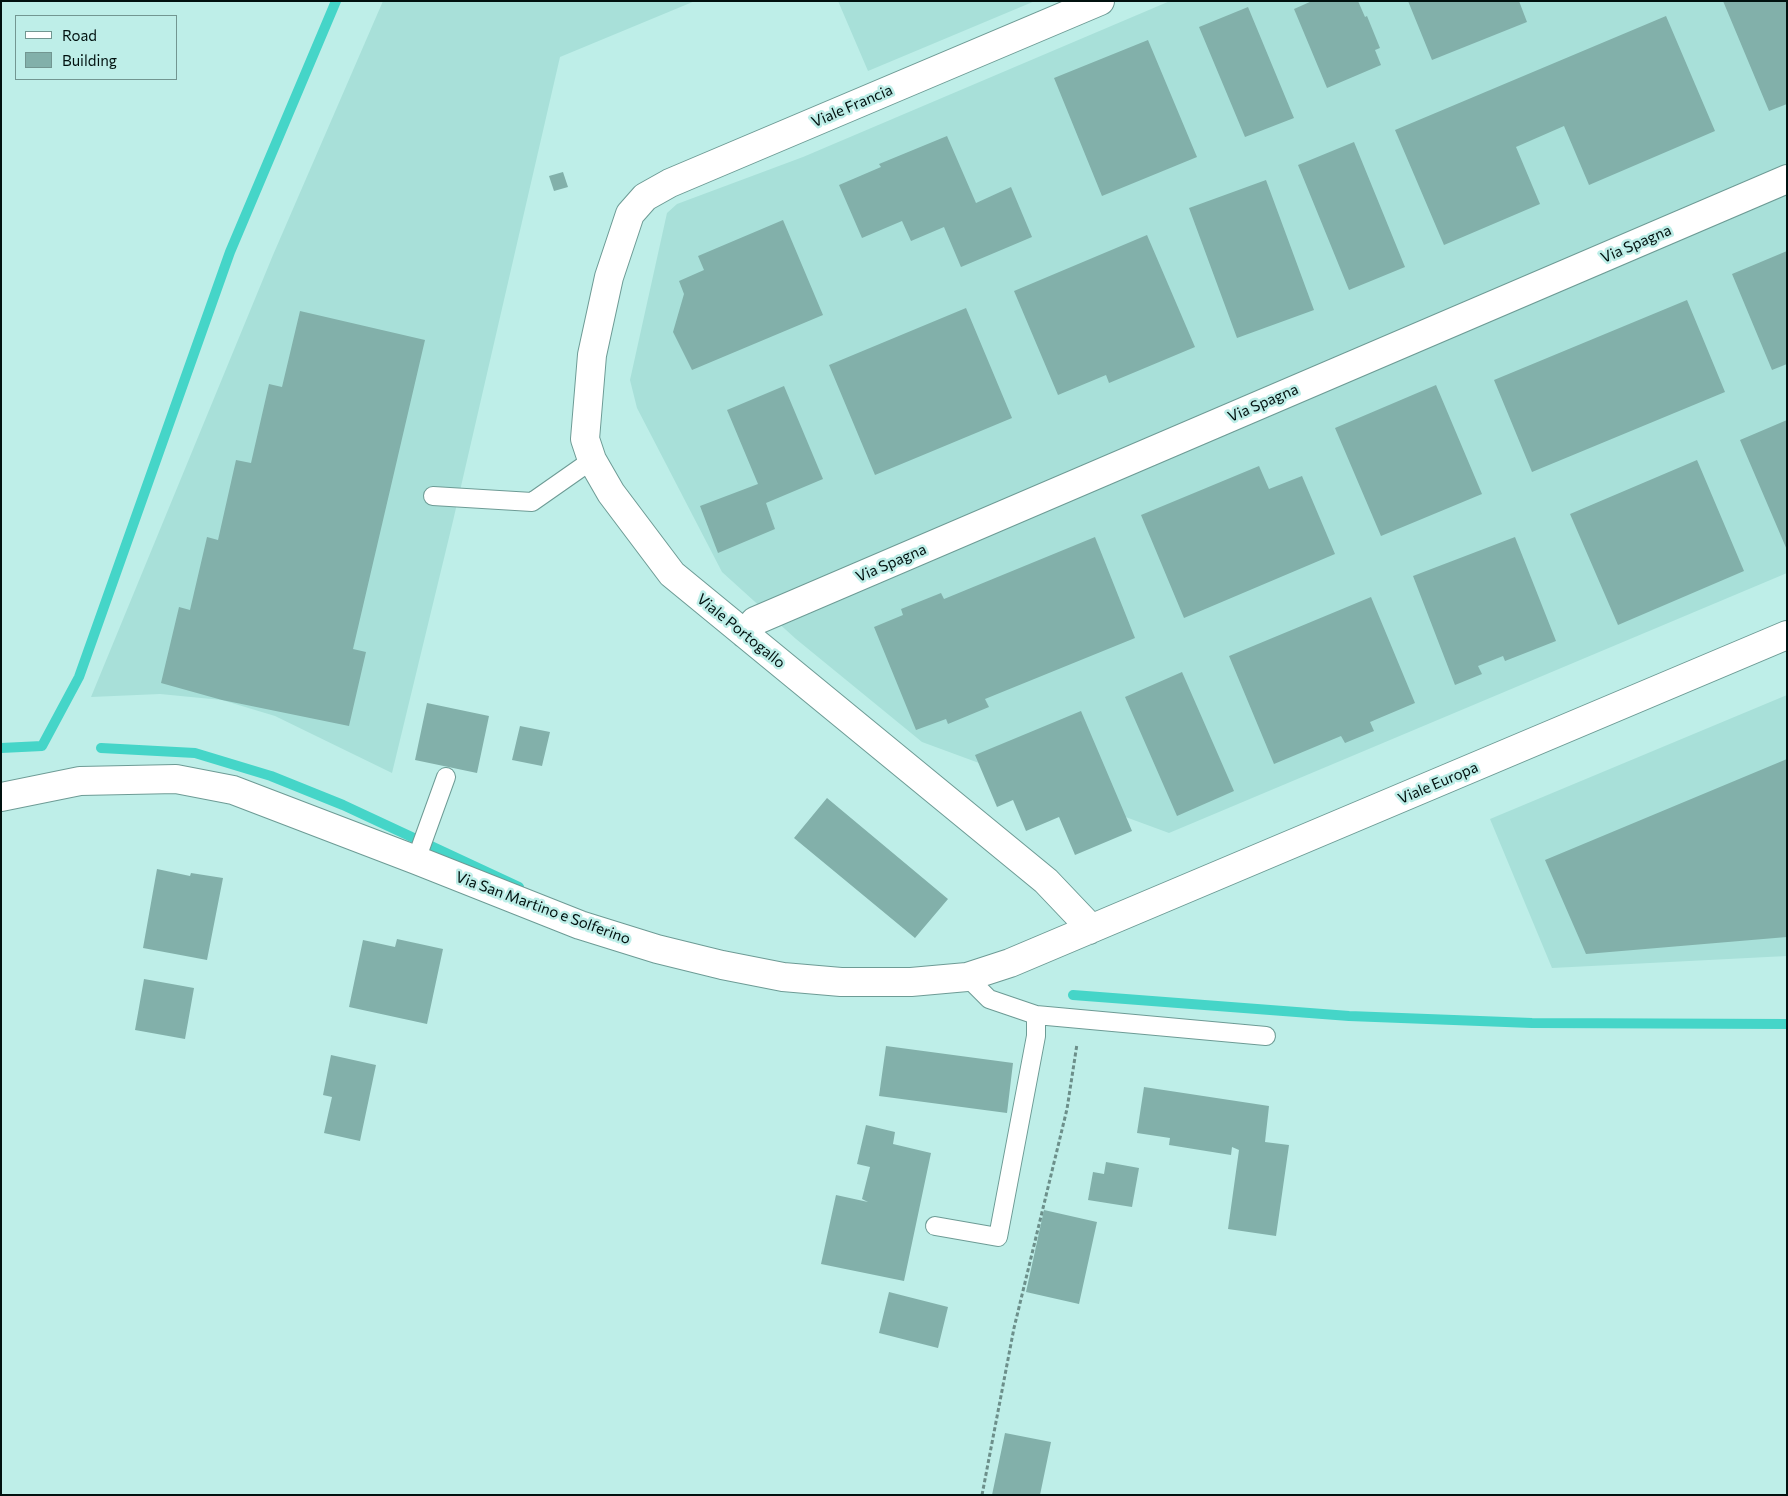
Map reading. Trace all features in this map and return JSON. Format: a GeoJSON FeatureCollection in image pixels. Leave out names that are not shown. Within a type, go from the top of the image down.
{"type":"FeatureCollection","features":[{"type":"Feature","properties":{"kind":"street","name":"Viale Francia"},"geometry":{"type":"LineString","coordinates":[[623,233],[630,214],[645,197],[670,182],[1100,1]]}},
{"type":"Feature","properties":{"kind":"street","name":"Via Spagna"},"geometry":{"type":"LineString","coordinates":[[745,634],[755,621],[1787,179]]}},
{"type":"Feature","properties":{"kind":"street","name":"Viale Portogallo"},"geometry":{"type":"LineString","coordinates":[[623,233],[609,277],[592,355],[585,439],[592,460],[611,493],[672,574],[1046,880],[1085,922],[1089,930]]}},
{"type":"Feature","properties":{"kind":"street","name":"Viale Europa"},"geometry":{"type":"LineString","coordinates":[[1089,930],[1787,635]]}},
{"type":"Feature","properties":{"kind":"street","name":"Via San Martino e Solferino"},"geometry":{"type":"LineString","coordinates":[[1,797],[80,781],[176,779],[233,790],[418,853],[580,925],[657,949],[722,965],[783,977],[841,982],[910,982],[967,978],[1010,963],[1089,930]]}},
{"type":"Feature","properties":{"kind":"lane"},"geometry":{"type":"LineString","coordinates":[[433,496],[532,502],[592,460]]}},
{"type":"Feature","properties":{"kind":"lane"},"geometry":{"type":"LineString","coordinates":[[418,853],[446,777]]}},
{"type":"Feature","properties":{"kind":"lane"},"geometry":{"type":"LineString","coordinates":[[967,978],[989,999],[1036,1015],[1266,1036]]}},
{"type":"Feature","properties":{"kind":"lane"},"geometry":{"type":"LineString","coordinates":[[935,1226],[998,1238],[1036,1036],[1036,1015]]}},
{"type":"Feature","properties":{"kind":"path"},"geometry":{"type":"LineString","coordinates":[[982,1495],[1014,1328],[1067,1109],[1080,1019]]}},
{"type":"Feature","properties":{"kind":"shaded area"},"geometry":{"type":"Polygon","coordinates":[[[383,1],[695,1],[560,57],[453,521],[392,773],[275,716],[222,700],[160,694],[91,697],[273,255],[383,1]]]}},
{"type":"Feature","properties":{"kind":"shaded area"},"geometry":{"type":"Polygon","coordinates":[[[838,1],[1035,1],[868,71],[838,1]]]}},
{"type":"Feature","properties":{"kind":"shaded area"},"geometry":{"type":"Polygon","coordinates":[[[1170,1],[1787,1],[1787,573],[1169,833],[922,742],[796,639],[722,572],[637,408],[630,380],[667,213],[677,204],[803,157],[1170,1]]]}},
{"type":"Feature","properties":{"kind":"shaded area"},"geometry":{"type":"Polygon","coordinates":[[[1787,695],[1787,956],[1552,968],[1490,819],[1787,695]]]}},
{"type":"Feature","properties":{"kind":"building"},"geometry":{"type":"Polygon","coordinates":[[[1312,1],[1358,1],[1365,17],[1367,16],[1380,48],[1375,50],[1381,65],[1327,88],[1294,9],[1312,1]]]}},
{"type":"Feature","properties":{"kind":"building"},"geometry":{"type":"Polygon","coordinates":[[[1408,1],[1519,1],[1527,22],[1432,60],[1408,1]]]}},
{"type":"Feature","properties":{"kind":"building"},"geometry":{"type":"Polygon","coordinates":[[[1723,1],[1787,1],[1787,104],[1769,111],[1723,1]]]}},
{"type":"Feature","properties":{"kind":"building"},"geometry":{"type":"Polygon","coordinates":[[[1248,7],[1294,118],[1245,137],[1199,27],[1248,7]]]}},
{"type":"Feature","properties":{"kind":"building"},"geometry":{"type":"Polygon","coordinates":[[[1666,16],[1715,131],[1589,185],[1564,126],[1516,147],[1540,204],[1444,245],[1395,130],[1666,16]]]}},
{"type":"Feature","properties":{"kind":"building"},"geometry":{"type":"Polygon","coordinates":[[[1148,40],[1197,157],[1102,196],[1054,78],[1148,40]]]}},
{"type":"Feature","properties":{"kind":"building"},"geometry":{"type":"Polygon","coordinates":[[[947,136],[976,203],[1011,187],[1032,237],[961,267],[944,227],[911,241],[902,221],[862,238],[839,185],[881,167],[879,164],[947,136]]]}},
{"type":"Feature","properties":{"kind":"building"},"geometry":{"type":"Polygon","coordinates":[[[1354,142],[1405,267],[1349,290],[1298,165],[1354,142]]]}},
{"type":"Feature","properties":{"kind":"building"},"geometry":{"type":"Polygon","coordinates":[[[563,172],[568,187],[554,191],[549,176],[563,172]]]}},
{"type":"Feature","properties":{"kind":"building"},"geometry":{"type":"Polygon","coordinates":[[[1266,180],[1314,310],[1237,338],[1189,208],[1266,180]]]}},
{"type":"Feature","properties":{"kind":"building"},"geometry":{"type":"Polygon","coordinates":[[[783,220],[823,315],[692,370],[673,332],[684,294],[679,281],[704,270],[698,256],[783,220]]]}},
{"type":"Feature","properties":{"kind":"building"},"geometry":{"type":"Polygon","coordinates":[[[1147,235],[1195,347],[1109,383],[1106,375],[1058,395],[1014,291],[1147,235]]]}},
{"type":"Feature","properties":{"kind":"building"},"geometry":{"type":"Polygon","coordinates":[[[1787,251],[1787,364],[1772,370],[1732,274],[1787,251]]]}},
{"type":"Feature","properties":{"kind":"building"},"geometry":{"type":"Polygon","coordinates":[[[1687,300],[1725,392],[1532,472],[1494,380],[1687,300]]]}},
{"type":"Feature","properties":{"kind":"building"},"geometry":{"type":"Polygon","coordinates":[[[966,308],[1012,418],[875,475],[829,365],[966,308]]]}},
{"type":"Feature","properties":{"kind":"building"},"geometry":{"type":"Polygon","coordinates":[[[300,311],[425,340],[353,649],[366,652],[349,726],[222,700],[161,683],[179,607],[190,610],[207,537],[218,540],[236,460],[251,463],[269,384],[282,387],[300,311]]]}},
{"type":"Feature","properties":{"kind":"building"},"geometry":{"type":"Polygon","coordinates":[[[1436,385],[1482,494],[1381,536],[1335,428],[1436,385]]]}},
{"type":"Feature","properties":{"kind":"building"},"geometry":{"type":"Polygon","coordinates":[[[784,386],[823,479],[766,503],[775,529],[718,553],[700,506],[758,484],[727,410],[784,386]]]}},
{"type":"Feature","properties":{"kind":"building"},"geometry":{"type":"Polygon","coordinates":[[[1787,420],[1787,550],[1740,440],[1787,420]]]}},
{"type":"Feature","properties":{"kind":"building"},"geometry":{"type":"Polygon","coordinates":[[[1697,460],[1744,571],[1618,625],[1570,514],[1697,460]]]}},
{"type":"Feature","properties":{"kind":"building"},"geometry":{"type":"Polygon","coordinates":[[[1259,466],[1269,489],[1302,476],[1335,554],[1184,618],[1141,515],[1259,466]]]}},
{"type":"Feature","properties":{"kind":"building"},"geometry":{"type":"Polygon","coordinates":[[[1095,537],[1135,638],[985,699],[989,707],[948,724],[946,719],[916,730],[874,627],[903,615],[901,609],[941,593],[944,599],[1095,537]]]}},
{"type":"Feature","properties":{"kind":"building"},"geometry":{"type":"Polygon","coordinates":[[[1515,537],[1556,641],[1505,661],[1503,656],[1478,666],[1482,674],[1455,685],[1413,576],[1515,537]]]}},
{"type":"Feature","properties":{"kind":"building"},"geometry":{"type":"Polygon","coordinates":[[[1371,597],[1415,703],[1370,722],[1374,731],[1345,743],[1341,736],[1274,764],[1229,656],[1371,597]]]}},
{"type":"Feature","properties":{"kind":"building"},"geometry":{"type":"Polygon","coordinates":[[[1182,672],[1234,791],[1177,816],[1125,697],[1182,672]]]}},
{"type":"Feature","properties":{"kind":"building"},"geometry":{"type":"Polygon","coordinates":[[[427,703],[489,716],[477,773],[415,760],[427,703]]]}},
{"type":"Feature","properties":{"kind":"building"},"geometry":{"type":"Polygon","coordinates":[[[1081,711],[1132,831],[1075,855],[1059,817],[1026,831],[1013,800],[997,807],[975,755],[1081,711]]]}},
{"type":"Feature","properties":{"kind":"building"},"geometry":{"type":"Polygon","coordinates":[[[520,726],[550,732],[542,766],[512,760],[520,726]]]}},
{"type":"Feature","properties":{"kind":"building"},"geometry":{"type":"Polygon","coordinates":[[[1787,759],[1787,937],[1586,954],[1545,860],[1787,759]]]}},
{"type":"Feature","properties":{"kind":"building"},"geometry":{"type":"Polygon","coordinates":[[[827,798],[948,899],[915,938],[794,838],[827,798]]]}},
{"type":"Feature","properties":{"kind":"building"},"geometry":{"type":"Polygon","coordinates":[[[157,869],[190,876],[191,873],[223,878],[207,960],[143,948],[157,869]]]}},
{"type":"Feature","properties":{"kind":"building"},"geometry":{"type":"Polygon","coordinates":[[[397,939],[443,949],[427,1024],[349,1007],[363,940],[395,947],[397,939]]]}},
{"type":"Feature","properties":{"kind":"building"},"geometry":{"type":"Polygon","coordinates":[[[144,979],[194,988],[185,1039],[135,1030],[144,979]]]}},
{"type":"Feature","properties":{"kind":"building"},"geometry":{"type":"Polygon","coordinates":[[[886,1046],[1013,1063],[1007,1113],[879,1096],[886,1046]]]}},
{"type":"Feature","properties":{"kind":"building"},"geometry":{"type":"Polygon","coordinates":[[[331,1055],[376,1065],[360,1141],[324,1133],[332,1097],[323,1095],[331,1055]]]}},
{"type":"Feature","properties":{"kind":"building"},"geometry":{"type":"Polygon","coordinates":[[[1144,1087],[1269,1106],[1265,1142],[1289,1145],[1276,1236],[1228,1229],[1239,1150],[1232,1147],[1231,1155],[1169,1145],[1170,1138],[1137,1133],[1144,1087]]]}},
{"type":"Feature","properties":{"kind":"building"},"geometry":{"type":"Polygon","coordinates":[[[866,1125],[895,1132],[893,1144],[931,1153],[904,1281],[821,1264],[836,1195],[868,1202],[862,1199],[870,1167],[857,1164],[866,1125]]]}},
{"type":"Feature","properties":{"kind":"building"},"geometry":{"type":"Polygon","coordinates":[[[1106,1162],[1139,1168],[1132,1207],[1088,1200],[1093,1172],[1104,1174],[1106,1162]]]}},
{"type":"Feature","properties":{"kind":"building"},"geometry":{"type":"Polygon","coordinates":[[[1044,1210],[1097,1222],[1079,1304],[1026,1292],[1044,1210]]]}},
{"type":"Feature","properties":{"kind":"building"},"geometry":{"type":"Polygon","coordinates":[[[889,1292],[948,1307],[938,1348],[879,1333],[889,1292]]]}},
{"type":"Feature","properties":{"kind":"building"},"geometry":{"type":"Polygon","coordinates":[[[1005,1433],[1051,1442],[1040,1495],[992,1495],[1005,1433]]]}},
{"type":"Feature","properties":{"kind":"waterway"},"geometry":{"type":"LineString","coordinates":[[1,748],[42,746],[79,677],[230,252],[336,1]]}},
{"type":"Feature","properties":{"kind":"waterway"},"geometry":{"type":"LineString","coordinates":[[101,748],[195,753],[271,776],[343,805],[519,887]]}},
{"type":"Feature","properties":{"kind":"waterway"},"geometry":{"type":"LineString","coordinates":[[1073,995],[1349,1016],[1532,1023],[1787,1024]]}}]}
